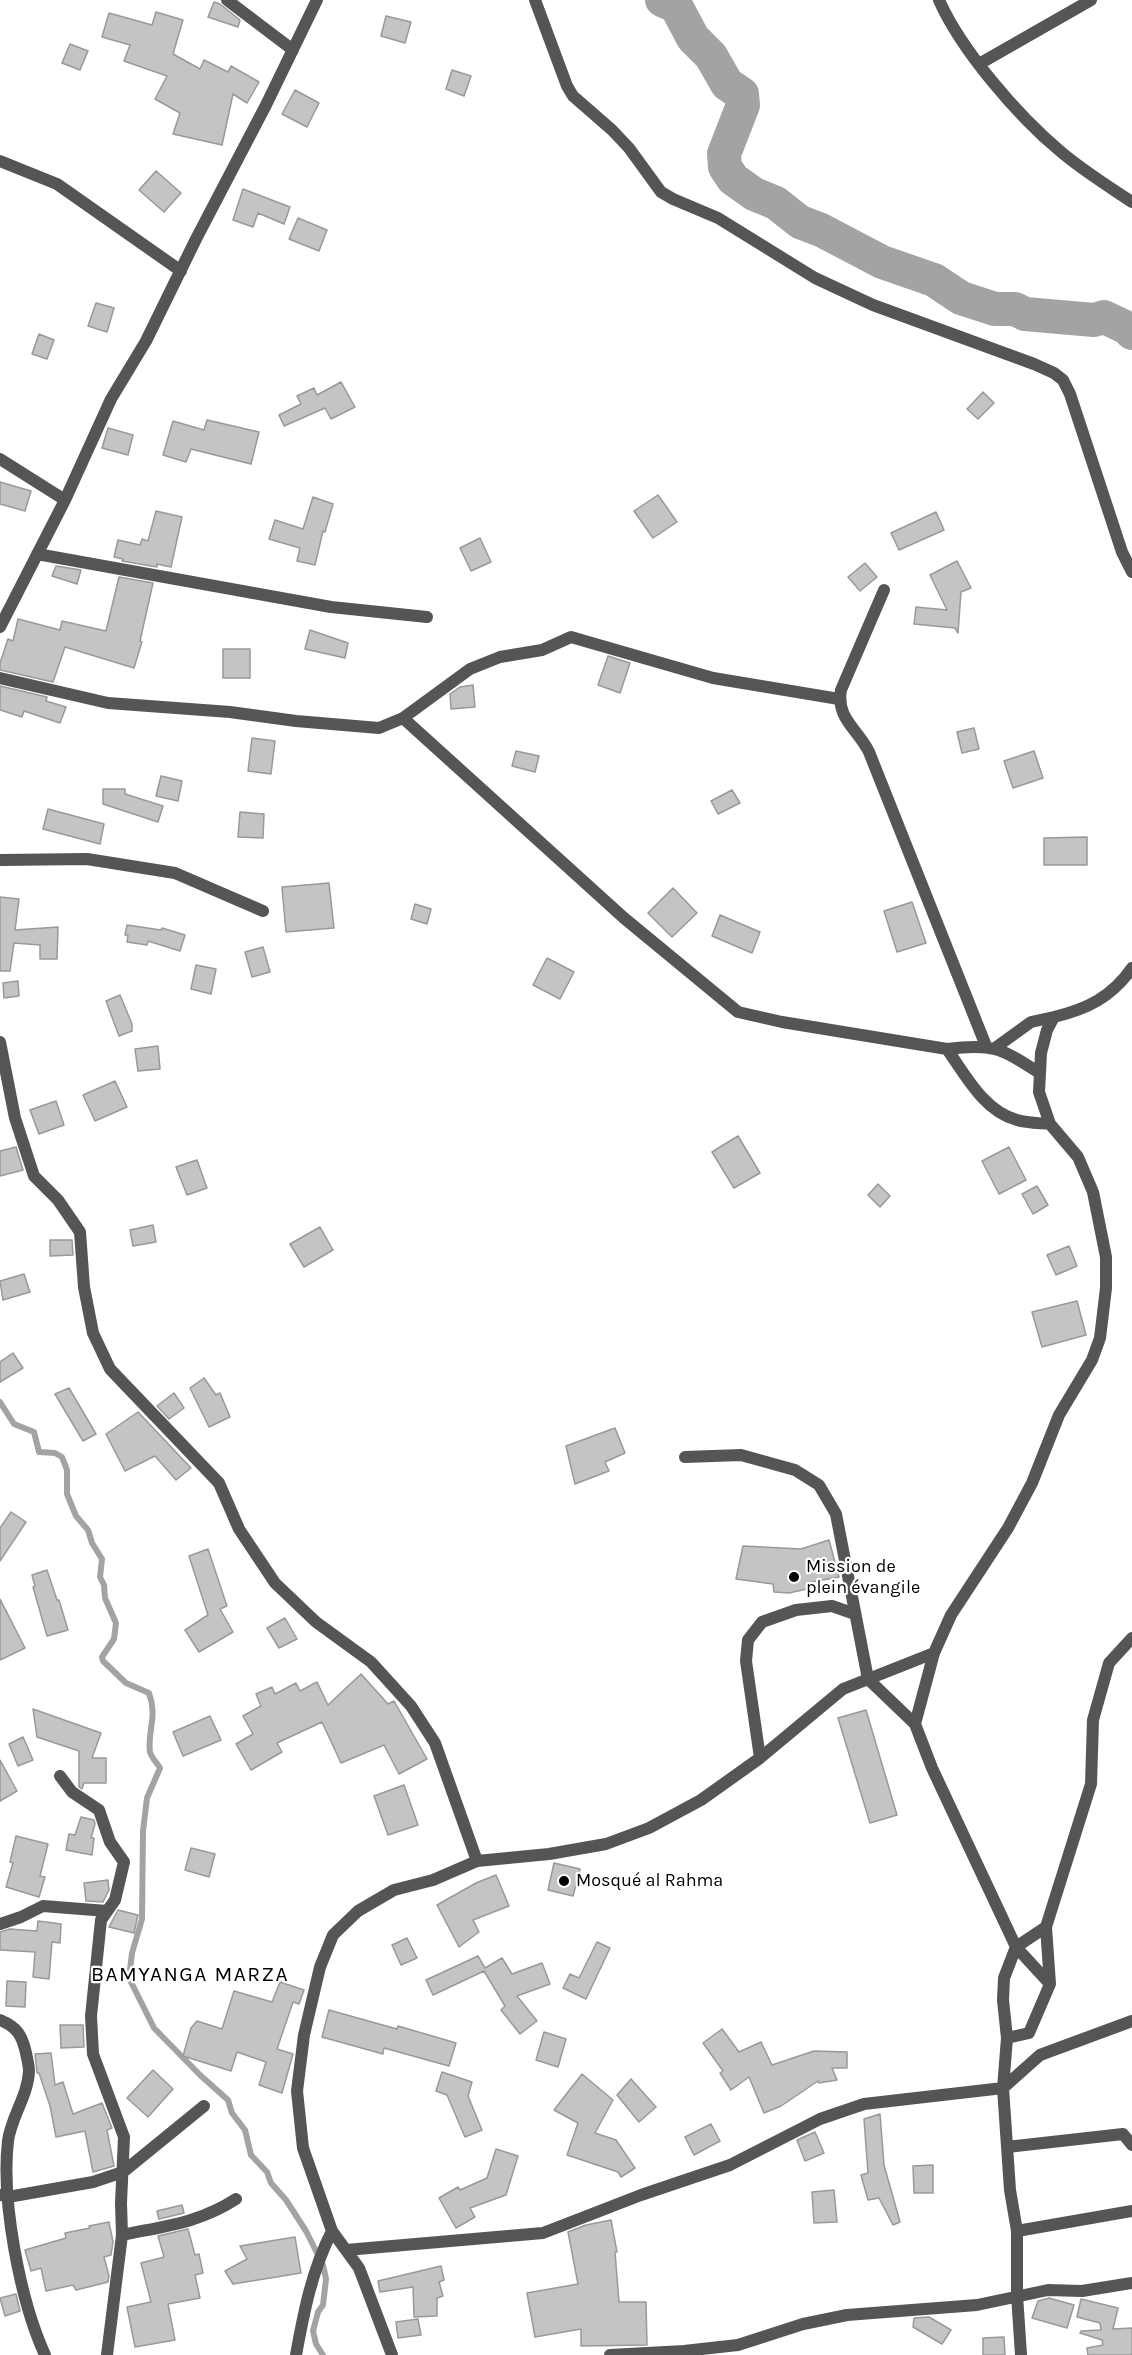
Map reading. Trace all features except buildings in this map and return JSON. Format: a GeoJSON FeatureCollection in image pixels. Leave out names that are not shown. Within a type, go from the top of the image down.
{"type":"FeatureCollection","features":[{"type":"Feature","properties":{"kind":"street"},"geometry":{"type":"LineString","coordinates":[[227,0],[293,50]]}},
{"type":"Feature","properties":{"kind":"street"},"geometry":{"type":"LineString","coordinates":[[0,627],[65,500],[111,399],[146,341],[318,0]]}},
{"type":"Feature","properties":{"kind":"street"},"geometry":{"type":"LineString","coordinates":[[535,0],[567,86],[573,96],[629,148],[661,192],[718,218],[824,282],[873,305],[1034,364],[1063,380],[1083,430],[1122,552],[1132,572]]}},
{"type":"Feature","properties":{"kind":"street"},"geometry":{"type":"LineString","coordinates":[[939,0],[947,19],[979,64],[1033,126],[1061,152],[1132,202]]}},
{"type":"Feature","properties":{"kind":"street"},"geometry":{"type":"LineString","coordinates":[[979,64],[1091,0]]}},
{"type":"Feature","properties":{"kind":"street"},"geometry":{"type":"LineString","coordinates":[[0,161],[57,184],[181,271]]}},
{"type":"Feature","properties":{"kind":"street"},"geometry":{"type":"LineString","coordinates":[[0,459],[65,500]]}},
{"type":"Feature","properties":{"kind":"street"},"geometry":{"type":"LineString","coordinates":[[37,554],[331,607],[427,617]]}},
{"type":"Feature","properties":{"kind":"street"},"geometry":{"type":"LineString","coordinates":[[884,590],[841,690],[839,699],[843,716],[869,753],[991,1047],[1038,1072]]}},
{"type":"Feature","properties":{"kind":"street"},"geometry":{"type":"LineString","coordinates":[[0,678],[108,703],[230,712],[379,728],[403,718],[470,669],[500,657],[542,650],[571,637],[713,678],[839,699]]}},
{"type":"Feature","properties":{"kind":"street"},"geometry":{"type":"LineString","coordinates":[[403,718],[624,918],[738,1012],[782,1022],[947,1049],[991,1047],[1031,1022],[1098,1002],[1115,989],[1132,968]]}},
{"type":"Feature","properties":{"kind":"street"},"geometry":{"type":"LineString","coordinates":[[0,860],[87,859],[175,873],[263,911]]}},
{"type":"Feature","properties":{"kind":"street"},"geometry":{"type":"LineString","coordinates":[[915,1724],[934,1653],[951,1615],[1008,1528],[1032,1483],[1059,1414],[1092,1360],[1100,1338],[1106,1288],[1106,1257],[1093,1192],[1078,1157],[1050,1124],[1039,1092],[1038,1072],[1047,1029],[1054,1017]]}},
{"type":"Feature","properties":{"kind":"street"},"geometry":{"type":"LineString","coordinates":[[0,1042],[15,1118],[34,1176],[58,1200],[80,1232],[84,1287],[93,1333],[110,1369],[219,1483],[239,1529],[275,1583],[316,1622],[371,1662],[411,1706],[435,1743],[477,1861]]}},
{"type":"Feature","properties":{"kind":"street"},"geometry":{"type":"LineString","coordinates":[[947,1049],[974,1088],[999,1112],[1018,1120],[1050,1124]]}},
{"type":"Feature","properties":{"kind":"street"},"geometry":{"type":"LineString","coordinates":[[685,1457],[741,1455],[795,1470],[819,1485],[836,1514],[868,1679],[915,1724],[932,1768],[1016,1947],[1050,1984]]}},
{"type":"Feature","properties":{"kind":"street"},"geometry":{"type":"LineString","coordinates":[[760,1758],[746,1661],[748,1640],[762,1622],[796,1610],[832,1606],[855,1614]]}},
{"type":"Feature","properties":{"kind":"street"},"geometry":{"type":"LineString","coordinates":[[1007,2038],[1029,2033],[1050,1984],[1046,1927],[1092,1784],[1094,1719],[1109,1663],[1132,1638]]}},
{"type":"Feature","properties":{"kind":"street"},"geometry":{"type":"LineString","coordinates":[[392,2355],[359,2268],[332,2231],[303,2148],[297,2091],[304,2035],[320,1967],[333,1935],[358,1911],[394,1890],[433,1880],[477,1861],[549,1854],[606,1844],[649,1828],[701,1800],[760,1758],[843,1689],[934,1653]]}},
{"type":"Feature","properties":{"kind":"street"},"geometry":{"type":"LineString","coordinates":[[60,1776],[72,1792],[99,1810],[110,1842],[124,1862],[115,1900],[101,1920],[91,2016],[93,2054],[124,2137],[122,2235],[107,2355]]}},
{"type":"Feature","properties":{"kind":"street"},"geometry":{"type":"LineString","coordinates":[[0,1924],[43,1906],[107,1911]]}},
{"type":"Feature","properties":{"kind":"street"},"geometry":{"type":"LineString","coordinates":[[1021,2355],[1017,2295],[1017,2231],[1010,2190],[1004,2088],[1007,2038],[1003,2000],[1004,1978],[1016,1947],[1046,1927]]}},
{"type":"Feature","properties":{"kind":"street"},"geometry":{"type":"LineString","coordinates":[[0,2020],[13,2025],[23,2037],[29,2070],[23,2098],[8,2138],[4,2196],[27,2300],[45,2355]]}},
{"type":"Feature","properties":{"kind":"street"},"geometry":{"type":"LineString","coordinates":[[346,2250],[543,2234],[641,2195],[730,2165],[820,2119],[864,2104],[1004,2088],[1040,2055],[1132,2021]]}},
{"type":"Feature","properties":{"kind":"street"},"geometry":{"type":"LineString","coordinates":[[4,2196],[93,2182],[123,2172],[204,2106]]}},
{"type":"Feature","properties":{"kind":"street"},"geometry":{"type":"LineString","coordinates":[[1007,2147],[1123,2133],[1132,2145]]}},
{"type":"Feature","properties":{"kind":"street"},"geometry":{"type":"LineString","coordinates":[[122,2235],[189,2222],[215,2212],[236,2199]]}},
{"type":"Feature","properties":{"kind":"street"},"geometry":{"type":"LineString","coordinates":[[1017,2231],[1132,2211]]}},
{"type":"Feature","properties":{"kind":"street"},"geometry":{"type":"LineString","coordinates":[[296,2355],[305,2301],[324,2246],[332,2231]]}},
{"type":"Feature","properties":{"kind":"street"},"geometry":{"type":"LineString","coordinates":[[610,2355],[738,2345],[803,2324],[847,2315],[977,2305],[1048,2290],[1082,2291],[1132,2283]]}},
{"type":"Feature","properties":{"kind":"waterway"},"geometry":{"type":"LineString","coordinates":[[662,0],[676,6],[693,38],[711,56],[727,84],[742,94],[743,105],[724,154],[725,167],[733,179],[754,194],[776,203],[800,222],[821,230],[882,262],[934,280],[961,298],[995,309],[1015,309],[1025,314],[1094,320],[1104,317],[1127,328],[1132,333]]}},
{"type":"Feature","properties":{"kind":"waterway"},"geometry":{"type":"LineString","coordinates":[[0,1402],[14,1424],[34,1432],[39,1452],[55,1453],[62,1457],[67,1470],[67,1494],[76,1516],[88,1530],[92,1543],[102,1559],[100,1577],[104,1585],[105,1598],[116,1623],[114,1639],[102,1657],[103,1661],[126,1683],[149,1693],[152,1702],[149,1744],[150,1752],[160,1768],[147,1798],[143,1831],[142,1919],[132,1953],[129,1978],[154,2028],[228,2100],[232,2113],[245,2130],[251,2155],[267,2172],[271,2183],[286,2200],[306,2231],[323,2265],[326,2279],[323,2305],[318,2312],[313,2331],[316,2344],[323,2355]]}},
{"type":"Feature","properties":{"kind":"place","name":"Mission de plein évangile"},"geometry":{"type":"Point","coordinates":[794,1577]}},
{"type":"Feature","properties":{"kind":"place","name":"Mosqué al Rahma"},"geometry":{"type":"Point","coordinates":[564,1881]}},
{"type":"Feature","properties":{"kind":"district","name":"BAMYANGA MARZA"},"geometry":{"type":"Point","coordinates":[190,1975]}}]}
